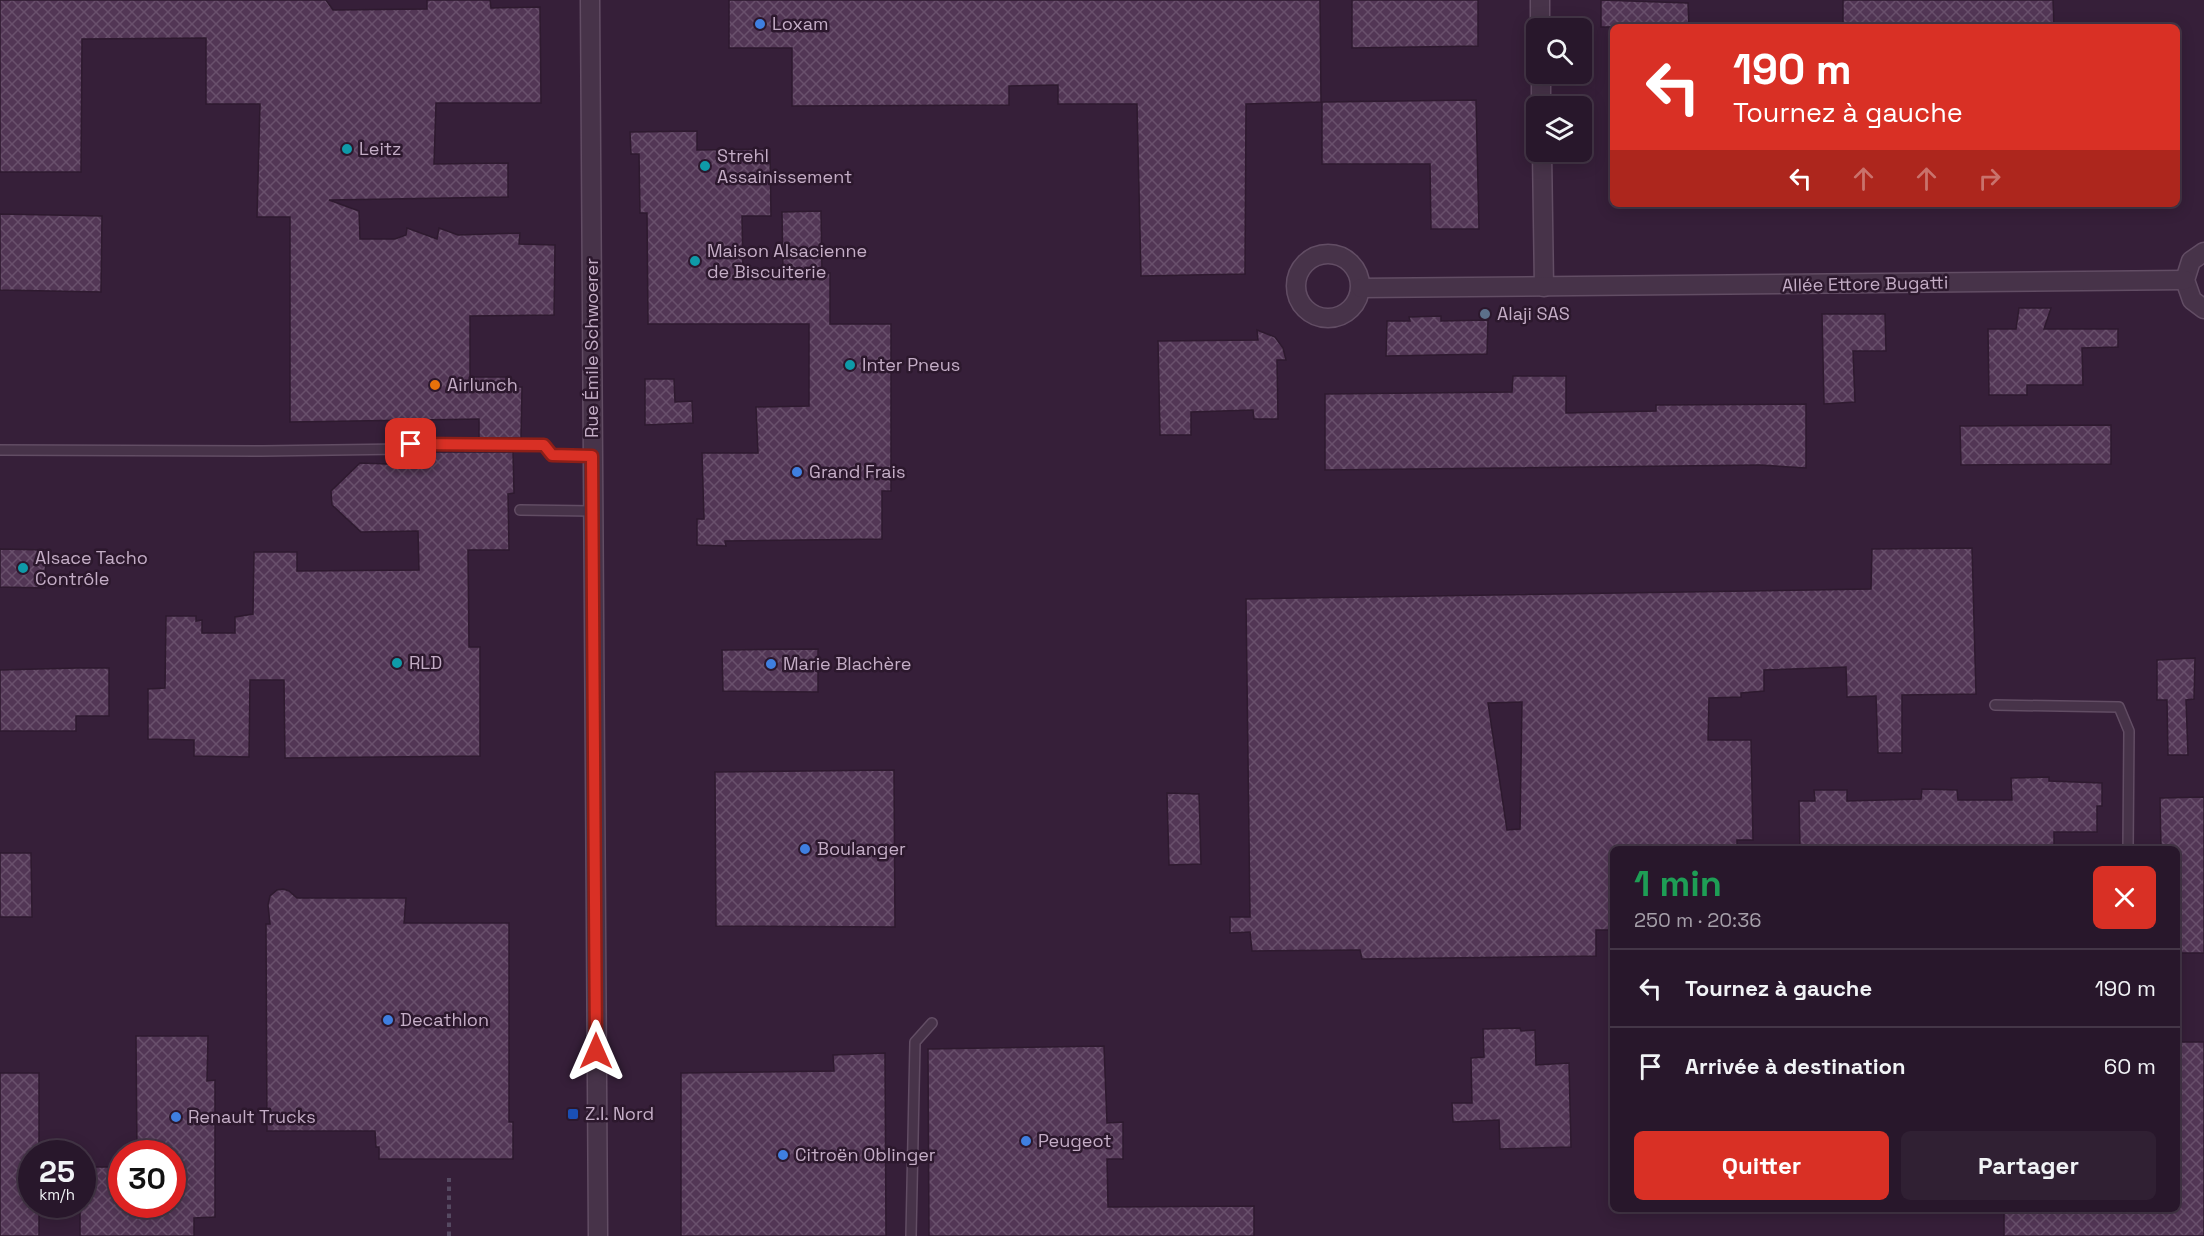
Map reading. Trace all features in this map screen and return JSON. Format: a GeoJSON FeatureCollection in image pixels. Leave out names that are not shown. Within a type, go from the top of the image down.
{"type":"FeatureCollection","features":[{"type":"Feature","properties":{"kind":"street","name":"Rue Émile Schwoerer"},"geometry":{"type":"LineString","coordinates":[[590,0],[598,1236]]}},
{"type":"Feature","properties":{"kind":"street"},"geometry":{"type":"LineString","coordinates":[[1540,0],[1540,18]]}},
{"type":"Feature","properties":{"kind":"street"},"geometry":{"type":"LineString","coordinates":[[1542,162],[1544,287]]}},
{"type":"Feature","properties":{"kind":"street"},"geometry":{"type":"LineString","coordinates":[[2204,252],[2192,261],[2185,280],[2192,300],[2204,309]]}},
{"type":"Feature","properties":{"kind":"street","name":"Allée Ettore Bugatti"},"geometry":{"type":"LineString","coordinates":[[1361,288],[2185,280]]}},
{"type":"Feature","properties":{"kind":"lane"},"geometry":{"type":"LineString","coordinates":[[0,450],[262,451],[404,449],[411,444],[544,445],[552,455],[592,456]]}},
{"type":"Feature","properties":{"kind":"lane"},"geometry":{"type":"LineString","coordinates":[[520,510],[593,511]]}},
{"type":"Feature","properties":{"kind":"lane"},"geometry":{"type":"LineString","coordinates":[[1995,705],[2119,707],[2129,731],[2128,846]]}},
{"type":"Feature","properties":{"kind":"lane"},"geometry":{"type":"LineString","coordinates":[[911,1236],[915,1042],[932,1023]]}},
{"type":"Feature","properties":{"kind":"path"},"geometry":{"type":"LineString","coordinates":[[449,1178],[449,1236]]}},
{"type":"Feature","properties":{"kind":"building"},"geometry":{"type":"Polygon","coordinates":[[[0,0],[326,0],[333,10],[427,9],[427,0],[490,0],[491,8],[540,7],[541,103],[436,103],[434,164],[508,163],[508,197],[329,200],[359,211],[360,239],[395,239],[406,235],[407,228],[437,239],[439,228],[458,235],[520,233],[519,244],[555,245],[554,315],[470,316],[470,377],[506,377],[506,387],[522,387],[521,438],[479,438],[479,419],[290,422],[290,217],[257,217],[260,104],[206,104],[206,38],[82,39],[81,172],[0,172],[0,0]]]}},
{"type":"Feature","properties":{"kind":"building"},"geometry":{"type":"Polygon","coordinates":[[[729,0],[1320,0],[1321,102],[1246,104],[1245,274],[1141,276],[1137,104],[1058,104],[1058,85],[1009,86],[1009,105],[792,106],[792,48],[729,48],[729,0]]]}},
{"type":"Feature","properties":{"kind":"building"},"geometry":{"type":"Polygon","coordinates":[[[1352,0],[1478,0],[1478,46],[1352,48],[1352,0]]]}},
{"type":"Feature","properties":{"kind":"building"},"geometry":{"type":"Polygon","coordinates":[[[1601,0],[1688,3],[1689,24],[1610,24],[1610,27],[1601,27],[1601,0]]]}},
{"type":"Feature","properties":{"kind":"building"},"geometry":{"type":"Polygon","coordinates":[[[1843,0],[2053,0],[2054,24],[1843,24],[1843,0]]]}},
{"type":"Feature","properties":{"kind":"building"},"geometry":{"type":"Polygon","coordinates":[[[1476,100],[1479,229],[1431,229],[1430,164],[1322,164],[1322,102],[1476,100]]]}},
{"type":"Feature","properties":{"kind":"building"},"geometry":{"type":"Polygon","coordinates":[[[697,131],[697,150],[770,149],[771,216],[742,216],[743,272],[783,271],[782,212],[821,211],[822,273],[830,273],[830,324],[891,324],[891,491],[882,491],[882,539],[725,541],[726,546],[697,545],[697,519],[704,519],[702,453],[758,453],[756,407],[809,406],[809,324],[648,324],[647,213],[640,213],[639,154],[631,154],[630,132],[697,131]]]}},
{"type":"Feature","properties":{"kind":"building"},"geometry":{"type":"Polygon","coordinates":[[[0,214],[102,216],[101,292],[0,290],[0,214]]]}},
{"type":"Feature","properties":{"kind":"building"},"geometry":{"type":"Polygon","coordinates":[[[2019,308],[2051,308],[2044,329],[2118,329],[2118,347],[2082,348],[2083,385],[2027,385],[2027,395],[1989,395],[1988,329],[2016,329],[2019,308]]]}},
{"type":"Feature","properties":{"kind":"building"},"geometry":{"type":"Polygon","coordinates":[[[1822,314],[1885,314],[1886,351],[1853,351],[1855,402],[1824,404],[1822,314]]]}},
{"type":"Feature","properties":{"kind":"building"},"geometry":{"type":"Polygon","coordinates":[[[1441,316],[1441,321],[1488,320],[1487,354],[1386,356],[1387,321],[1410,321],[1409,317],[1441,316]]]}},
{"type":"Feature","properties":{"kind":"building"},"geometry":{"type":"Polygon","coordinates":[[[1257,330],[1275,337],[1283,348],[1286,360],[1277,360],[1278,419],[1254,419],[1253,410],[1191,412],[1191,435],[1160,435],[1158,341],[1258,340],[1257,330]]]}},
{"type":"Feature","properties":{"kind":"building"},"geometry":{"type":"Polygon","coordinates":[[[1513,376],[1566,376],[1566,413],[1656,411],[1656,405],[1806,404],[1806,468],[1760,465],[1325,470],[1325,394],[1512,392],[1513,376]]]}},
{"type":"Feature","properties":{"kind":"building"},"geometry":{"type":"Polygon","coordinates":[[[645,379],[674,379],[675,402],[692,401],[693,423],[645,425],[645,379]]]}},
{"type":"Feature","properties":{"kind":"building"},"geometry":{"type":"Polygon","coordinates":[[[2111,425],[2111,464],[1961,465],[1960,426],[2111,425]]]}},
{"type":"Feature","properties":{"kind":"building"},"geometry":{"type":"Polygon","coordinates":[[[417,452],[513,452],[514,493],[508,494],[509,550],[468,550],[469,647],[480,647],[480,756],[285,758],[284,680],[250,680],[249,757],[194,756],[194,740],[148,739],[148,689],[165,688],[166,616],[196,616],[196,621],[202,620],[202,633],[235,633],[235,617],[253,614],[254,552],[297,552],[297,571],[419,570],[418,531],[361,532],[332,505],[331,491],[360,463],[416,465],[417,452]]]}},
{"type":"Feature","properties":{"kind":"building"},"geometry":{"type":"Polygon","coordinates":[[[1972,548],[1976,694],[1902,695],[1902,753],[1878,753],[1876,696],[1847,697],[1846,667],[1764,670],[1764,691],[1741,693],[1741,697],[1709,698],[1708,740],[1751,740],[1753,840],[1737,840],[1737,846],[1610,846],[1610,930],[1596,930],[1596,956],[1362,959],[1360,950],[1252,951],[1250,932],[1230,933],[1230,917],[1250,917],[1246,599],[1871,589],[1872,549],[1972,548]],[[1522,702],[1488,703],[1507,830],[1520,829],[1522,702]]]}},
{"type":"Feature","properties":{"kind":"building","name":"Alsace Tacho Contrôle"},"geometry":{"type":"Polygon","coordinates":[[[0,549],[46,550],[45,588],[0,587],[0,549]]]}},
{"type":"Feature","properties":{"kind":"building","name":"Marie Blachère"},"geometry":{"type":"Polygon","coordinates":[[[818,649],[818,692],[723,691],[722,650],[818,649]]]}},
{"type":"Feature","properties":{"kind":"building"},"geometry":{"type":"Polygon","coordinates":[[[2195,658],[2194,699],[2186,700],[2188,755],[2168,755],[2167,700],[2157,700],[2157,660],[2195,658]]]}},
{"type":"Feature","properties":{"kind":"building"},"geometry":{"type":"Polygon","coordinates":[[[109,668],[109,716],[76,716],[76,731],[0,731],[0,670],[109,668]]]}},
{"type":"Feature","properties":{"kind":"building","name":"Boulanger"},"geometry":{"type":"Polygon","coordinates":[[[894,770],[895,927],[716,926],[715,772],[894,770]]]}},
{"type":"Feature","properties":{"kind":"building"},"geometry":{"type":"Polygon","coordinates":[[[2049,777],[2049,781],[2102,783],[2102,806],[2097,806],[2097,832],[2054,832],[2054,846],[1800,846],[1799,801],[1815,801],[1814,790],[1847,790],[1847,801],[1921,799],[1922,789],[1957,790],[1958,800],[2012,800],[2011,778],[2049,777]]]}},
{"type":"Feature","properties":{"kind":"building"},"geometry":{"type":"Polygon","coordinates":[[[1167,793],[1199,794],[1201,864],[1169,865],[1167,793]]]}},
{"type":"Feature","properties":{"kind":"building"},"geometry":{"type":"Polygon","coordinates":[[[2204,797],[2204,953],[2180,953],[2180,846],[2161,846],[2160,798],[2204,797]]]}},
{"type":"Feature","properties":{"kind":"building"},"geometry":{"type":"Polygon","coordinates":[[[0,853],[31,853],[32,917],[0,917],[0,853]]]}},
{"type":"Feature","properties":{"kind":"building","name":"Decathlon"},"geometry":{"type":"Polygon","coordinates":[[[283,889],[297,898],[406,898],[404,923],[509,923],[509,1122],[513,1122],[513,1159],[379,1159],[375,1131],[267,1131],[266,924],[270,924],[268,905],[270,896],[277,890],[283,889]]]}},
{"type":"Feature","properties":{"kind":"building"},"geometry":{"type":"Polygon","coordinates":[[[1520,1028],[1521,1031],[1535,1030],[1536,1065],[1569,1063],[1571,1147],[1500,1149],[1499,1120],[1453,1122],[1452,1103],[1472,1103],[1471,1058],[1484,1057],[1483,1029],[1520,1028]]]}},
{"type":"Feature","properties":{"kind":"building","name":"Renault Trucks"},"geometry":{"type":"Polygon","coordinates":[[[136,1036],[208,1036],[207,1081],[215,1080],[215,1217],[194,1218],[194,1236],[80,1236],[80,1218],[96,1218],[96,1167],[108,1167],[108,1218],[186,1218],[186,1140],[137,1140],[136,1036]]]}},
{"type":"Feature","properties":{"kind":"building"},"geometry":{"type":"Polygon","coordinates":[[[2180,1042],[2204,1042],[2204,1236],[2004,1236],[2004,1212],[2180,1212],[2180,1042]]]}},
{"type":"Feature","properties":{"kind":"building","name":"Peugeot"},"geometry":{"type":"Polygon","coordinates":[[[1104,1046],[1107,1123],[1123,1122],[1123,1159],[1107,1159],[1108,1207],[1254,1206],[1254,1236],[929,1236],[928,1049],[1104,1046]]]}},
{"type":"Feature","properties":{"kind":"building","name":"Citroën Oblinger"},"geometry":{"type":"Polygon","coordinates":[[[885,1053],[886,1236],[681,1236],[681,1073],[834,1071],[833,1055],[885,1053]]]}},
{"type":"Feature","properties":{"kind":"building"},"geometry":{"type":"Polygon","coordinates":[[[0,1073],[39,1073],[39,1140],[18,1140],[18,1218],[39,1218],[39,1236],[0,1236],[0,1073]]]}},
{"type":"Feature","properties":{"kind":"place","name":"Loxam"},"geometry":{"type":"Point","coordinates":[760,24]}},
{"type":"Feature","properties":{"kind":"place","name":"Leitz"},"geometry":{"type":"Point","coordinates":[347,149]}},
{"type":"Feature","properties":{"kind":"place","name":"Strehl Assainissement"},"geometry":{"type":"Point","coordinates":[705,166]}},
{"type":"Feature","properties":{"kind":"place","name":"Maison Alsacienne de Biscuiterie"},"geometry":{"type":"Point","coordinates":[695,261]}},
{"type":"Feature","properties":{"kind":"place","name":"Alaji SAS"},"geometry":{"type":"Point","coordinates":[1485,314]}},
{"type":"Feature","properties":{"kind":"place","name":"Inter Pneus"},"geometry":{"type":"Point","coordinates":[850,365]}},
{"type":"Feature","properties":{"kind":"place","name":"Airlunch"},"geometry":{"type":"Point","coordinates":[435,385]}},
{"type":"Feature","properties":{"kind":"place","name":"Grand Frais"},"geometry":{"type":"Point","coordinates":[797,472]}},
{"type":"Feature","properties":{"kind":"place","name":"Alsace Tacho Contrôle"},"geometry":{"type":"Point","coordinates":[23,568]}},
{"type":"Feature","properties":{"kind":"place","name":"RLD"},"geometry":{"type":"Point","coordinates":[397,663]}},
{"type":"Feature","properties":{"kind":"place","name":"Marie Blachère"},"geometry":{"type":"Point","coordinates":[771,664]}},
{"type":"Feature","properties":{"kind":"place","name":"Boulanger"},"geometry":{"type":"Point","coordinates":[805,849]}},
{"type":"Feature","properties":{"kind":"place","name":"Decathlon"},"geometry":{"type":"Point","coordinates":[388,1020]}},
{"type":"Feature","properties":{"kind":"place","name":"Z.I. Nord"},"geometry":{"type":"Point","coordinates":[573,1114]}},
{"type":"Feature","properties":{"kind":"place","name":"Renault Trucks"},"geometry":{"type":"Point","coordinates":[176,1117]}},
{"type":"Feature","properties":{"kind":"place","name":"Peugeot"},"geometry":{"type":"Point","coordinates":[1026,1141]}},
{"type":"Feature","properties":{"kind":"place","name":"Citroën Oblinger"},"geometry":{"type":"Point","coordinates":[783,1155]}},
{"type":"Feature","properties":{"kind":"route"},"geometry":{"type":"LineString","coordinates":[[411,444],[544,445],[552,455],[592,456],[596,1051]]}}]}
